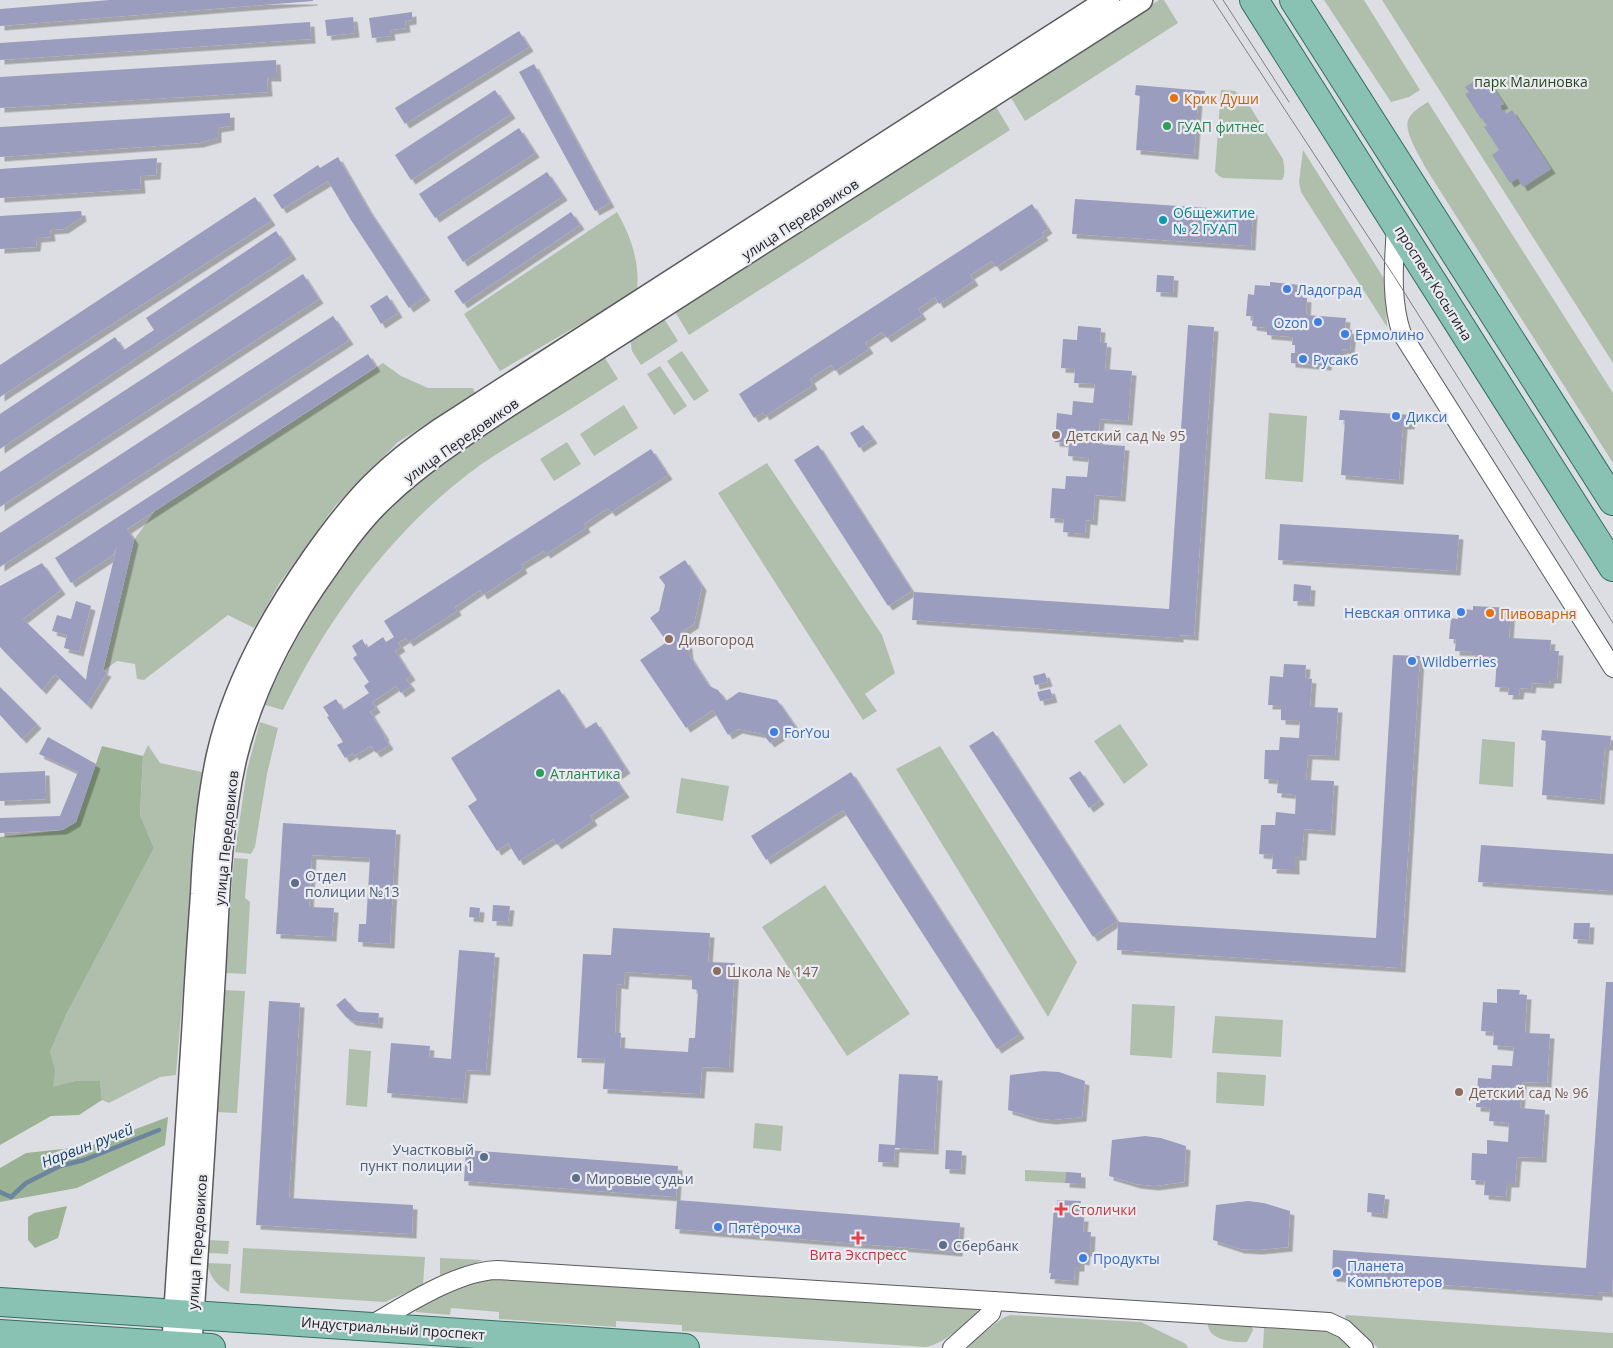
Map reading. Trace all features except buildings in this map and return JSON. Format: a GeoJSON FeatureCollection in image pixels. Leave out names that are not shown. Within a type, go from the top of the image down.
{"type":"FeatureCollection","features":[{"type":"Feature","properties":{"kind":"main road","name":"проспект Косыгина"},"geometry":{"type":"LineString","coordinates":[[1254,0],[1613,567]]}},
{"type":"Feature","properties":{"kind":"main road"},"geometry":{"type":"LineString","coordinates":[[1294,0],[1613,501]]}},
{"type":"Feature","properties":{"kind":"main road","name":"Индустриальный проспект"},"geometry":{"type":"LineString","coordinates":[[12,1303],[685,1348]]}},
{"type":"Feature","properties":{"kind":"main road"},"geometry":{"type":"LineString","coordinates":[[11,1335],[188,1347]]}},
{"type":"Feature","properties":{"kind":"street","name":"улица Передовиков"},"geometry":{"type":"LineString","coordinates":[[184,1314],[203,877],[211,794],[218,754],[233,703],[252,660],[277,613],[327,537],[374,482],[404,455],[438,431],[1108,0]]}},
{"type":"Feature","properties":{"kind":"street","name":"улица Передовиков"},"geometry":{"type":"LineString","coordinates":[[184,1314],[220,878],[228,797],[235,759],[250,708],[267,669],[306,599],[340,548],[385,496],[414,471],[448,446],[1141,0]]}},
{"type":"Feature","properties":{"kind":"street"},"geometry":{"type":"LineString","coordinates":[[1396,223],[1395,308],[1397,322],[1402,334],[1613,668]]}},
{"type":"Feature","properties":{"kind":"street"},"geometry":{"type":"LineString","coordinates":[[369,1327],[432,1291],[475,1272],[486,1270],[1329,1322],[1344,1329],[1364,1348]]}},
{"type":"Feature","properties":{"kind":"street"},"geometry":{"type":"LineString","coordinates":[[952,1348],[991,1313],[994,1302]]}},
{"type":"Feature","properties":{"kind":"street"},"geometry":{"type":"LineString","coordinates":[[184,1314],[188,1347]]}},
{"type":"Feature","properties":{"kind":"green space"},"geometry":{"type":"Polygon","coordinates":[[[1159,0],[1164,0],[1178,23],[1025,121],[1010,96],[1159,0]]]}},
{"type":"Feature","properties":{"kind":"green space"},"geometry":{"type":"Polygon","coordinates":[[[1324,0],[1364,0],[1420,90],[1409,97],[1391,102],[1324,0]]]}},
{"type":"Feature","properties":{"kind":"green space","name":"парк Малиновка"},"geometry":{"type":"Polygon","coordinates":[[[1382,0],[1613,0],[1613,363],[1382,0]]]}},
{"type":"Feature","properties":{"kind":"green space"},"geometry":{"type":"Polygon","coordinates":[[[1221,90],[1235,91],[1247,102],[1283,159],[1284,173],[1282,180],[1223,178],[1215,172],[1221,90]]]}},
{"type":"Feature","properties":{"kind":"green space"},"geometry":{"type":"Polygon","coordinates":[[[1428,102],[1613,393],[1613,463],[1415,149],[1409,135],[1407,123],[1413,113],[1428,102]]]}},
{"type":"Feature","properties":{"kind":"green space"},"geometry":{"type":"Polygon","coordinates":[[[995,105],[1010,130],[689,335],[674,310],[995,105]]]}},
{"type":"Feature","properties":{"kind":"green space"},"geometry":{"type":"Polygon","coordinates":[[[1303,150],[1385,280],[1387,327],[1301,192],[1299,182],[1303,150]]]}},
{"type":"Feature","properties":{"kind":"green space"},"geometry":{"type":"Polygon","coordinates":[[[617,212],[636,260],[637,291],[500,371],[464,314],[617,212]]]}},
{"type":"Feature","properties":{"kind":"green space"},"geometry":{"type":"Polygon","coordinates":[[[663,317],[678,341],[641,365],[632,351],[630,338],[663,317]]]}},
{"type":"Feature","properties":{"kind":"green space"},"geometry":{"type":"Polygon","coordinates":[[[682,351],[709,391],[694,401],[667,361],[682,351]]]}},
{"type":"Feature","properties":{"kind":"green space"},"geometry":{"type":"Polygon","coordinates":[[[603,355],[618,379],[483,463],[422,514],[394,543],[344,606],[321,640],[283,710],[265,705],[295,642],[334,578],[379,519],[404,493],[436,465],[603,355]]]}},
{"type":"Feature","properties":{"kind":"green space"},"geometry":{"type":"Polygon","coordinates":[[[383,363],[401,376],[428,388],[473,388],[475,393],[398,442],[335,506],[279,584],[254,628],[228,615],[144,680],[137,679],[135,664],[117,661],[103,671],[134,540],[155,511],[383,363]]]}},
{"type":"Feature","properties":{"kind":"green space"},"geometry":{"type":"Polygon","coordinates":[[[660,366],[687,406],[674,415],[647,374],[660,366]]]}},
{"type":"Feature","properties":{"kind":"green space"},"geometry":{"type":"Polygon","coordinates":[[[624,405],[638,428],[594,456],[580,434],[624,405]]]}},
{"type":"Feature","properties":{"kind":"green space"},"geometry":{"type":"Polygon","coordinates":[[[1269,413],[1307,416],[1303,482],[1265,479],[1269,413]]]}},
{"type":"Feature","properties":{"kind":"green space"},"geometry":{"type":"Polygon","coordinates":[[[567,442],[581,464],[554,481],[540,459],[567,442]]]}},
{"type":"Feature","properties":{"kind":"green space"},"geometry":{"type":"Polygon","coordinates":[[[767,463],[882,635],[895,673],[865,694],[877,711],[863,720],[718,493],[767,463]]]}},
{"type":"Feature","properties":{"kind":"green space"},"geometry":{"type":"Polygon","coordinates":[[[260,722],[278,728],[267,774],[255,847],[251,854],[235,852],[247,770],[260,722]]]}},
{"type":"Feature","properties":{"kind":"green space"},"geometry":{"type":"Polygon","coordinates":[[[1120,724],[1148,765],[1124,784],[1094,741],[1120,724]]]}},
{"type":"Feature","properties":{"kind":"green space"},"geometry":{"type":"Polygon","coordinates":[[[1482,739],[1515,742],[1513,787],[1479,784],[1482,739]]]}},
{"type":"Feature","properties":{"kind":"green space"},"geometry":{"type":"Polygon","coordinates":[[[148,745],[160,763],[202,772],[193,833],[187,942],[176,1075],[160,1077],[109,1103],[102,1100],[100,1081],[75,1081],[53,1088],[50,1052],[66,1015],[154,848],[140,815],[143,756],[148,745]]]}},
{"type":"Feature","properties":{"kind":"green space"},"geometry":{"type":"Polygon","coordinates":[[[102,746],[143,756],[140,815],[154,848],[66,1015],[50,1052],[55,1070],[53,1087],[75,1081],[100,1081],[102,1100],[79,1115],[51,1116],[0,1145],[0,837],[63,830],[76,822],[102,746]]]}},
{"type":"Feature","properties":{"kind":"green space"},"geometry":{"type":"Polygon","coordinates":[[[940,746],[1077,962],[1048,1017],[896,769],[940,746]]]}},
{"type":"Feature","properties":{"kind":"green space"},"geometry":{"type":"Polygon","coordinates":[[[681,778],[729,786],[723,821],[676,813],[681,778]]]}},
{"type":"Feature","properties":{"kind":"green space"},"geometry":{"type":"Polygon","coordinates":[[[234,858],[248,859],[245,898],[250,902],[246,974],[225,973],[234,858]]]}},
{"type":"Feature","properties":{"kind":"green space"},"geometry":{"type":"Polygon","coordinates":[[[825,885],[910,1014],[847,1056],[762,927],[825,885]]]}},
{"type":"Feature","properties":{"kind":"green space"},"geometry":{"type":"Polygon","coordinates":[[[223,990],[245,991],[237,1113],[216,1112],[223,990]]]}},
{"type":"Feature","properties":{"kind":"green space"},"geometry":{"type":"Polygon","coordinates":[[[1132,1004],[1175,1006],[1172,1058],[1130,1055],[1132,1004]]]}},
{"type":"Feature","properties":{"kind":"green space"},"geometry":{"type":"Polygon","coordinates":[[[1215,1016],[1283,1020],[1281,1057],[1212,1053],[1215,1016]]]}},
{"type":"Feature","properties":{"kind":"green space"},"geometry":{"type":"Polygon","coordinates":[[[349,1049],[371,1051],[367,1107],[346,1105],[349,1049]]]}},
{"type":"Feature","properties":{"kind":"green space"},"geometry":{"type":"Polygon","coordinates":[[[1217,1072],[1266,1075],[1264,1106],[1216,1103],[1217,1072]]]}},
{"type":"Feature","properties":{"kind":"green space"},"geometry":{"type":"Polygon","coordinates":[[[168,1117],[165,1145],[77,1188],[0,1202],[0,1168],[26,1153],[90,1146],[168,1117]]]}},
{"type":"Feature","properties":{"kind":"green space"},"geometry":{"type":"Polygon","coordinates":[[[755,1123],[783,1126],[781,1151],[753,1148],[755,1123]]]}},
{"type":"Feature","properties":{"kind":"green space"},"geometry":{"type":"Polygon","coordinates":[[[1025,1170],[1066,1172],[1065,1183],[1025,1181],[1025,1170]]]}},
{"type":"Feature","properties":{"kind":"green space"},"geometry":{"type":"Polygon","coordinates":[[[67,1206],[58,1238],[35,1248],[28,1240],[28,1217],[34,1213],[67,1206]]]}},
{"type":"Feature","properties":{"kind":"green space"},"geometry":{"type":"Polygon","coordinates":[[[208,1240],[229,1241],[228,1254],[208,1253],[208,1240]]]}},
{"type":"Feature","properties":{"kind":"green space"},"geometry":{"type":"Polygon","coordinates":[[[243,1248],[425,1257],[423,1285],[385,1302],[240,1293],[243,1248]]]}},
{"type":"Feature","properties":{"kind":"green space"},"geometry":{"type":"Polygon","coordinates":[[[440,1258],[483,1260],[440,1277],[440,1258]]]}},
{"type":"Feature","properties":{"kind":"green space"},"geometry":{"type":"Polygon","coordinates":[[[207,1263],[231,1264],[229,1292],[214,1280],[207,1263]]]}},
{"type":"Feature","properties":{"kind":"green space"},"geometry":{"type":"Polygon","coordinates":[[[498,1278],[975,1308],[979,1312],[947,1338],[926,1347],[682,1331],[682,1325],[616,1321],[616,1327],[499,1319],[499,1312],[451,1308],[450,1315],[416,1312],[418,1305],[457,1288],[477,1281],[498,1278]]]}},
{"type":"Feature","properties":{"kind":"green space"},"geometry":{"type":"Polygon","coordinates":[[[1010,1315],[1141,1322],[1186,1344],[1188,1348],[968,1348],[970,1343],[1003,1318],[1010,1315]]]}},
{"type":"Feature","properties":{"kind":"green space"},"geometry":{"type":"Polygon","coordinates":[[[1346,1315],[1613,1333],[1613,1348],[1378,1348],[1346,1319],[1346,1315]]]}},
{"type":"Feature","properties":{"kind":"green space"},"geometry":{"type":"Polygon","coordinates":[[[1208,1323],[1252,1326],[1253,1330],[1247,1342],[1235,1342],[1216,1337],[1209,1329],[1208,1323]]]}},
{"type":"Feature","properties":{"kind":"green space"},"geometry":{"type":"Polygon","coordinates":[[[1264,1328],[1331,1332],[1355,1348],[1263,1348],[1264,1328]]]}},
{"type":"Feature","properties":{"kind":"waterway","name":"Нарвин ручей"},"geometry":{"type":"LineString","coordinates":[[0,1192],[11,1197],[26,1183],[60,1166],[84,1160],[159,1130]]}},
{"type":"Feature","properties":{"kind":"tram line"},"geometry":{"type":"LineString","coordinates":[[1213,0],[1394,276],[1613,623]]}},
{"type":"Feature","properties":{"kind":"tram line"},"geometry":{"type":"LineString","coordinates":[[1223,0],[1289,102]]}},
{"type":"Feature","properties":{"kind":"place","name":"Крик Души"},"geometry":{"type":"Point","coordinates":[1174,98]}},
{"type":"Feature","properties":{"kind":"place","name":"ГУАП фитнес"},"geometry":{"type":"Point","coordinates":[1167,126]}},
{"type":"Feature","properties":{"kind":"place","name":"Общежитие № 2 ГУАП"},"geometry":{"type":"Point","coordinates":[1163,220]}},
{"type":"Feature","properties":{"kind":"place","name":"Ладоград"},"geometry":{"type":"Point","coordinates":[1287,289]}},
{"type":"Feature","properties":{"kind":"place","name":"Ozon"},"geometry":{"type":"Point","coordinates":[1318,322]}},
{"type":"Feature","properties":{"kind":"place","name":"Ермолино"},"geometry":{"type":"Point","coordinates":[1345,334]}},
{"type":"Feature","properties":{"kind":"place","name":"Русакб"},"geometry":{"type":"Point","coordinates":[1303,359]}},
{"type":"Feature","properties":{"kind":"place","name":"Дикси"},"geometry":{"type":"Point","coordinates":[1396,416]}},
{"type":"Feature","properties":{"kind":"place","name":"Детский сад № 95"},"geometry":{"type":"Point","coordinates":[1056,435]}},
{"type":"Feature","properties":{"kind":"place","name":"Невская оптика"},"geometry":{"type":"Point","coordinates":[1461,612]}},
{"type":"Feature","properties":{"kind":"place","name":"Пивоварня"},"geometry":{"type":"Point","coordinates":[1490,613]}},
{"type":"Feature","properties":{"kind":"place","name":"Дивогород"},"geometry":{"type":"Point","coordinates":[669,639]}},
{"type":"Feature","properties":{"kind":"place","name":"Wildberries"},"geometry":{"type":"Point","coordinates":[1412,661]}},
{"type":"Feature","properties":{"kind":"place","name":"ForYou"},"geometry":{"type":"Point","coordinates":[774,732]}},
{"type":"Feature","properties":{"kind":"place","name":"Атлантика"},"geometry":{"type":"Point","coordinates":[540,773]}},
{"type":"Feature","properties":{"kind":"place","name":"Отдел полиции №13"},"geometry":{"type":"Point","coordinates":[295,883]}},
{"type":"Feature","properties":{"kind":"place","name":"Школа № 147"},"geometry":{"type":"Point","coordinates":[717,971]}},
{"type":"Feature","properties":{"kind":"place","name":"Детский сад № 96"},"geometry":{"type":"Point","coordinates":[1459,1092]}},
{"type":"Feature","properties":{"kind":"place","name":"Участковый пункт полиции 1"},"geometry":{"type":"Point","coordinates":[484,1157]}},
{"type":"Feature","properties":{"kind":"place","name":"Мировые судьи"},"geometry":{"type":"Point","coordinates":[576,1178]}},
{"type":"Feature","properties":{"kind":"place","name":"Столички"},"geometry":{"type":"Point","coordinates":[1061,1209]}},
{"type":"Feature","properties":{"kind":"place","name":"Пятёрочка"},"geometry":{"type":"Point","coordinates":[718,1227]}},
{"type":"Feature","properties":{"kind":"place","name":"Вита Экспресс"},"geometry":{"type":"Point","coordinates":[858,1238]}},
{"type":"Feature","properties":{"kind":"place","name":"Сбербанк"},"geometry":{"type":"Point","coordinates":[943,1245]}},
{"type":"Feature","properties":{"kind":"place","name":"Продукты"},"geometry":{"type":"Point","coordinates":[1083,1258]}},
{"type":"Feature","properties":{"kind":"place","name":"Планета Компьютеров"},"geometry":{"type":"Point","coordinates":[1337,1273]}}]}
